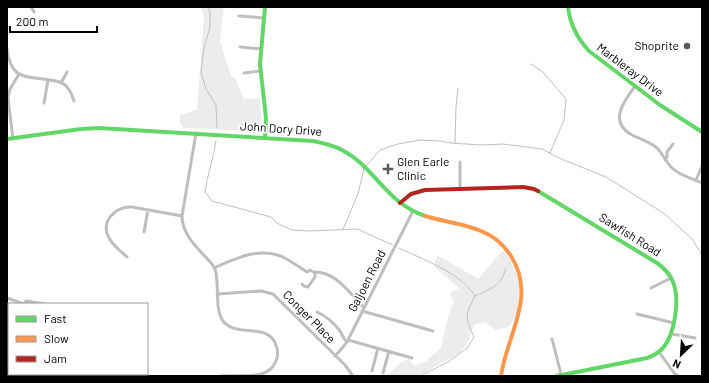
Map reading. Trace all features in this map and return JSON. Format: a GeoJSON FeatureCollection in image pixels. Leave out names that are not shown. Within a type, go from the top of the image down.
{"type":"FeatureCollection","features":[{"type":"Feature","properties":{"kind":"street"},"geometry":{"type":"LineString","coordinates":[[32,7],[34,12]]}},
{"type":"Feature","properties":{"kind":"street"},"geometry":{"type":"LineString","coordinates":[[265,7],[260,71],[266,118],[265,138]]}},
{"type":"Feature","properties":{"kind":"street","name":"Marbleray Drive"},"geometry":{"type":"LineString","coordinates":[[568,7],[572,27],[582,44],[597,58],[660,105],[702,132]]}},
{"type":"Feature","properties":{"kind":"street"},"geometry":{"type":"LineString","coordinates":[[239,16],[264,18]]}},
{"type":"Feature","properties":{"kind":"street"},"geometry":{"type":"LineString","coordinates":[[240,47],[261,49]]}},
{"type":"Feature","properties":{"kind":"street"},"geometry":{"type":"LineString","coordinates":[[7,49],[11,66],[19,74],[61,82],[69,89],[74,101]]}},
{"type":"Feature","properties":{"kind":"street"},"geometry":{"type":"LineString","coordinates":[[244,73],[260,71]]}},
{"type":"Feature","properties":{"kind":"street"},"geometry":{"type":"LineString","coordinates":[[61,82],[67,72]]}},
{"type":"Feature","properties":{"kind":"street"},"geometry":{"type":"LineString","coordinates":[[13,139],[8,114],[8,95],[19,74]]}},
{"type":"Feature","properties":{"kind":"street"},"geometry":{"type":"LineString","coordinates":[[44,103],[48,80]]}},
{"type":"Feature","properties":{"kind":"street"},"geometry":{"type":"LineString","coordinates":[[635,86],[621,107],[620,116],[622,125],[629,133],[655,147],[675,170],[702,183]]}},
{"type":"Feature","properties":{"kind":"street","name":"John Dory Drive"},"geometry":{"type":"LineString","coordinates":[[7,140],[90,128],[319,141],[333,144],[342,148],[358,160],[400,203],[413,211],[428,217],[481,231],[499,242],[508,252],[515,263],[521,282],[523,299],[520,314],[504,357],[501,376]]}},
{"type":"Feature","properties":{"kind":"street"},"geometry":{"type":"LineString","coordinates":[[196,133],[182,223],[185,231],[214,268],[216,273],[220,313],[225,322],[235,328],[265,333],[274,340],[277,346],[278,354],[275,364],[266,372],[259,375],[221,376]]}},
{"type":"Feature","properties":{"kind":"street"},"geometry":{"type":"LineString","coordinates":[[665,160],[667,157],[667,151],[673,144]]}},
{"type":"Feature","properties":{"kind":"street"},"geometry":{"type":"LineString","coordinates":[[460,162],[460,189]]}},
{"type":"Feature","properties":{"kind":"street"},"geometry":{"type":"LineString","coordinates":[[696,180],[702,166]]}},
{"type":"Feature","properties":{"kind":"street","name":"Sawfish Road"},"geometry":{"type":"LineString","coordinates":[[400,203],[407,196],[419,191],[523,187],[537,190],[657,263],[671,278],[676,291],[677,303],[674,323],[672,334],[666,345],[659,352]]}},
{"type":"Feature","properties":{"kind":"street"},"geometry":{"type":"LineString","coordinates":[[127,257],[109,238],[107,231],[108,220],[114,212],[124,207],[182,216]]}},
{"type":"Feature","properties":{"kind":"street"},"geometry":{"type":"LineString","coordinates":[[144,232],[148,210]]}},
{"type":"Feature","properties":{"kind":"street","name":"Galjoen Road"},"geometry":{"type":"LineString","coordinates":[[335,356],[347,341],[413,211]]}},
{"type":"Feature","properties":{"kind":"street"},"geometry":{"type":"LineString","coordinates":[[214,268],[242,256],[264,253],[281,256],[307,272],[310,270],[313,272],[324,273],[339,280],[351,295],[364,307]]}},
{"type":"Feature","properties":{"kind":"street"},"geometry":{"type":"LineString","coordinates":[[302,284],[308,287],[315,276],[313,272]]}},
{"type":"Feature","properties":{"kind":"street"},"geometry":{"type":"LineString","coordinates":[[651,288],[671,278]]}},
{"type":"Feature","properties":{"kind":"street","name":"Conger Place"},"geometry":{"type":"LineString","coordinates":[[218,294],[262,291],[273,294],[350,371],[353,376]]}},
{"type":"Feature","properties":{"kind":"street"},"geometry":{"type":"LineString","coordinates":[[7,298],[21,303]]}},
{"type":"Feature","properties":{"kind":"street"},"geometry":{"type":"LineString","coordinates":[[25,303],[26,301],[39,303]]}},
{"type":"Feature","properties":{"kind":"street"},"geometry":{"type":"LineString","coordinates":[[317,312],[326,317],[341,332],[343,339],[347,341],[412,358]]}},
{"type":"Feature","properties":{"kind":"street"},"geometry":{"type":"LineString","coordinates":[[362,312],[433,331]]}},
{"type":"Feature","properties":{"kind":"street"},"geometry":{"type":"LineString","coordinates":[[637,314],[674,323]]}},
{"type":"Feature","properties":{"kind":"street"},"geometry":{"type":"LineString","coordinates":[[672,334],[695,338]]}},
{"type":"Feature","properties":{"kind":"street"},"geometry":{"type":"LineString","coordinates":[[552,339],[559,375],[647,358],[659,352],[673,375],[678,376]]}},
{"type":"Feature","properties":{"kind":"street"},"geometry":{"type":"LineString","coordinates":[[372,371],[378,348]]}},
{"type":"Feature","properties":{"kind":"street"},"geometry":{"type":"LineString","coordinates":[[383,373],[389,351]]}},
{"type":"Feature","properties":{"kind":"shaded area"},"geometry":{"type":"Polygon","coordinates":[[[201,7],[224,7],[220,41],[231,76],[235,78],[244,99],[260,98],[261,131],[184,128],[181,124],[180,115],[197,110],[204,16],[201,7]]]}},
{"type":"Feature","properties":{"kind":"shaded area"},"geometry":{"type":"Polygon","coordinates":[[[503,250],[509,258],[519,280],[518,312],[509,327],[496,330],[485,322],[474,325],[470,334],[470,339],[460,353],[418,376],[387,376],[399,364],[409,359],[414,366],[426,361],[441,348],[449,313],[454,303],[450,293],[459,288],[434,267],[437,255],[478,279],[503,250]]]}},
{"type":"Feature","properties":{"kind":"waterway"},"geometry":{"type":"LineString","coordinates":[[208,7],[210,12],[210,27],[204,48],[201,73],[206,89],[216,105],[217,128]]}},
{"type":"Feature","properties":{"kind":"waterway"},"geometry":{"type":"LineString","coordinates":[[531,64],[543,72],[566,99],[564,120],[550,153]]}},
{"type":"Feature","properties":{"kind":"waterway"},"geometry":{"type":"LineString","coordinates":[[455,143],[458,88]]}},
{"type":"Feature","properties":{"kind":"waterway"},"geometry":{"type":"LineString","coordinates":[[367,165],[380,150],[398,144],[420,140],[481,145],[503,144],[542,149],[559,158],[606,177],[665,214],[692,239],[702,255]]}},
{"type":"Feature","properties":{"kind":"waterway"},"geometry":{"type":"LineString","coordinates":[[216,141],[205,192],[212,201],[271,217],[277,223],[292,230],[310,231],[357,229],[393,245]]}},
{"type":"Feature","properties":{"kind":"waterway"},"geometry":{"type":"LineString","coordinates":[[343,229],[358,194],[364,169]]}},
{"type":"Feature","properties":{"kind":"waterway"},"geometry":{"type":"LineString","coordinates":[[399,248],[451,274],[469,288],[475,296],[467,314],[474,337],[467,348],[448,362],[420,376]]}},
{"type":"Feature","properties":{"kind":"waterway"},"geometry":{"type":"LineString","coordinates":[[475,296],[495,286],[501,279],[506,268]]}},
{"type":"Feature","properties":{"kind":"traffic: fast"},"geometry":{"type":"LineString","coordinates":[[265,7],[260,64],[266,118],[265,138]]}},
{"type":"Feature","properties":{"kind":"traffic: fast"},"geometry":{"type":"LineString","coordinates":[[568,7],[570,20],[575,31],[589,51],[660,105],[702,132]]}},
{"type":"Feature","properties":{"kind":"traffic: fast"},"geometry":{"type":"LineString","coordinates":[[7,139],[99,128],[313,141],[324,143],[342,150],[353,157],[400,203],[425,216]]}},
{"type":"Feature","properties":{"kind":"traffic: fast"},"geometry":{"type":"LineString","coordinates":[[538,191],[660,265],[672,279],[676,298],[675,316],[671,334],[663,348],[655,354],[647,358],[557,376]]}},
{"type":"Feature","properties":{"kind":"traffic: slow"},"geometry":{"type":"LineString","coordinates":[[425,216],[467,226],[490,235],[498,241],[511,256],[518,271],[521,286],[521,301],[518,316],[504,360],[501,376]]}},
{"type":"Feature","properties":{"kind":"traffic: jam"},"geometry":{"type":"LineString","coordinates":[[400,203],[411,194],[425,190],[523,187],[538,191]]}},
{"type":"Feature","properties":{"kind":"place","name":"Shoprite"},"geometry":{"type":"Point","coordinates":[687,46]}},
{"type":"Feature","properties":{"kind":"place","name":"Glen Earle Clinic"},"geometry":{"type":"Point","coordinates":[388,169]}}]}
